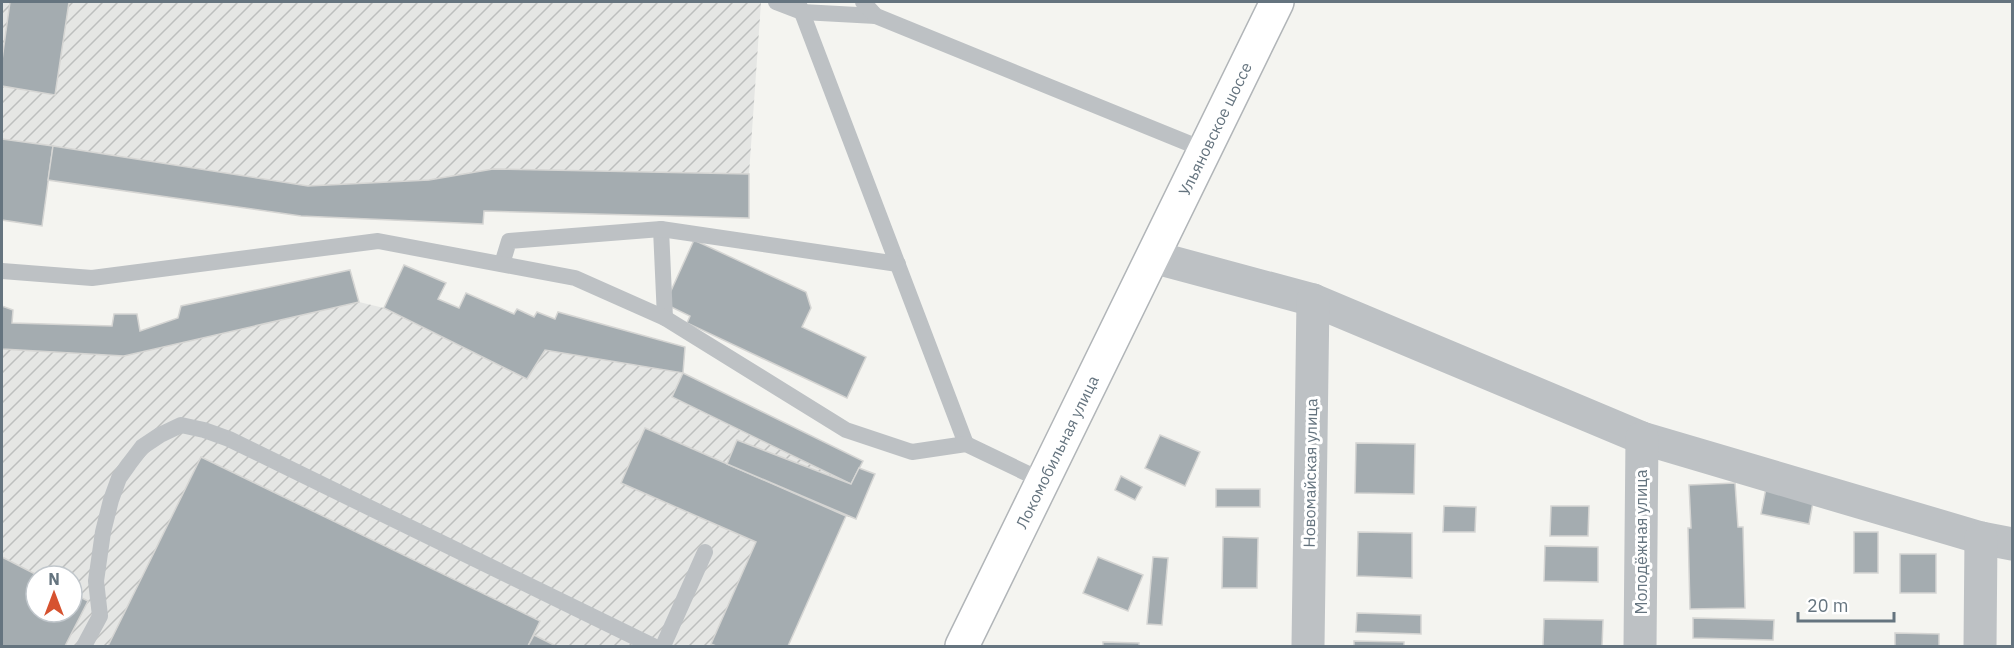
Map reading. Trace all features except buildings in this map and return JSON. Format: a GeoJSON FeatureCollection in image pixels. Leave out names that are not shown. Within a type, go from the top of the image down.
{"type":"FeatureCollection","features":[{"type":"Feature","properties":{"kind":"main road","name":"Ульяновское шоссе"},"geometry":{"type":"LineString","coordinates":[[1153,257],[1277,2]]}},
{"type":"Feature","properties":{"kind":"main road","name":"Локомобильная улица"},"geometry":{"type":"LineString","coordinates":[[962,646],[1153,257]]}},
{"type":"Feature","properties":{"kind":"street"},"geometry":{"type":"LineString","coordinates":[[1153,257],[1313,300],[1642,438],[1981,538],[2013,544]]}},
{"type":"Feature","properties":{"kind":"street","name":"Новомайская улица"},"geometry":{"type":"LineString","coordinates":[[1308,646],[1313,300]]}},
{"type":"Feature","properties":{"kind":"street","name":"Молодёжная улица"},"geometry":{"type":"LineString","coordinates":[[1640,646],[1642,438]]}},
{"type":"Feature","properties":{"kind":"street"},"geometry":{"type":"LineString","coordinates":[[1980,646],[1981,538]]}},
{"type":"Feature","properties":{"kind":"lane"},"geometry":{"type":"LineString","coordinates":[[776,2],[876,16],[1205,150]]}},
{"type":"Feature","properties":{"kind":"lane"},"geometry":{"type":"LineString","coordinates":[[863,2],[876,16]]}},
{"type":"Feature","properties":{"kind":"lane"},"geometry":{"type":"LineString","coordinates":[[800,7],[966,444]]}},
{"type":"Feature","properties":{"kind":"lane"},"geometry":{"type":"LineString","coordinates":[[502,264],[509,241],[661,230],[898,264]]}},
{"type":"Feature","properties":{"kind":"lane"},"geometry":{"type":"LineString","coordinates":[[661,230],[665,318]]}},
{"type":"Feature","properties":{"kind":"lane"},"geometry":{"type":"LineString","coordinates":[[2,271],[92,278],[378,241],[574,278],[665,318],[846,430],[912,452],[966,444],[1043,481]]}},
{"type":"Feature","properties":{"kind":"lane"},"geometry":{"type":"LineString","coordinates":[[84,646],[100,616],[96,581],[103,531],[119,478],[142,447],[181,425],[229,439],[653,646]]}},
{"type":"Feature","properties":{"kind":"lane"},"geometry":{"type":"LineString","coordinates":[[663,646],[705,552]]}},
{"type":"Feature","properties":{"kind":"shaded area"},"geometry":{"type":"Polygon","coordinates":[[[2,2],[761,2],[749,174],[429,180],[308,186],[2,139],[2,2]]]}},
{"type":"Feature","properties":{"kind":"shaded area"},"geometry":{"type":"Polygon","coordinates":[[[359,302],[384,308],[527,379],[545,350],[683,373],[672,397],[851,484],[856,519],[846,516],[788,646],[2,646],[2,349],[124,356],[359,302]]]}}]}
